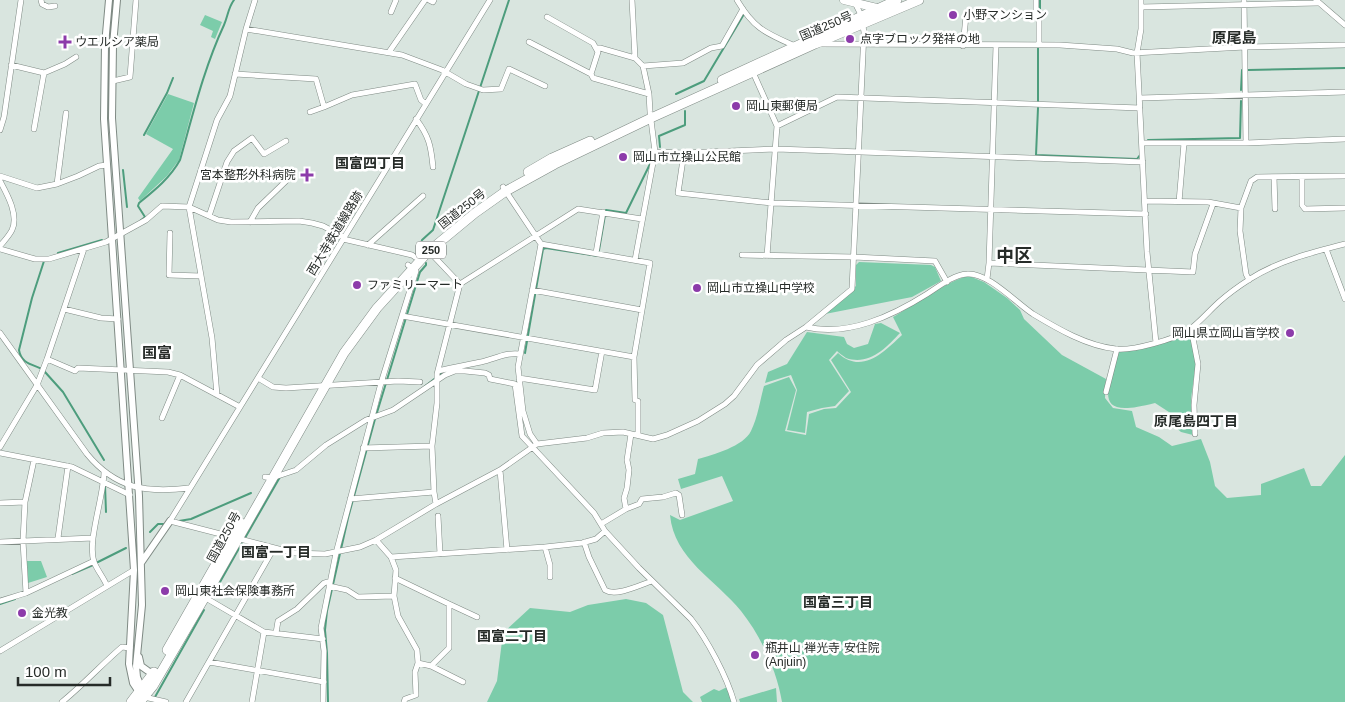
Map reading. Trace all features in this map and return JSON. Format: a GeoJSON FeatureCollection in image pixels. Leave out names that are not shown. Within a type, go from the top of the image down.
{"type":"FeatureCollection","features":[{"type":"Feature","properties":{"kind":"highway","name":"国道250号"},"geometry":{"type":"LineString","coordinates":[[131,702],[153,686],[340,349],[373,304],[427,249],[471,209],[552,158],[815,44],[863,19],[879,8],[918,0]]}},
{"type":"Feature","properties":{"kind":"highway","name":"国道250号"},"geometry":{"type":"LineString","coordinates":[[752,70],[798,45],[900,4]]}},
{"type":"Feature","properties":{"kind":"highway","name":"国道250号"},"geometry":{"type":"LineString","coordinates":[[410,267],[415,257],[427,249]]}},
{"type":"Feature","properties":{"kind":"highway","name":"国道250号"},"geometry":{"type":"LineString","coordinates":[[141,695],[202,596]]}},
{"type":"Feature","properties":{"kind":"main road"},"geometry":{"type":"LineString","coordinates":[[844,0],[855,3],[863,2],[879,8]]}},
{"type":"Feature","properties":{"kind":"street"},"geometry":{"type":"LineString","coordinates":[[0,130],[4,117],[20,0]]}},
{"type":"Feature","properties":{"kind":"street"},"geometry":{"type":"LineString","coordinates":[[41,0],[42,4],[48,7],[55,6]]}},
{"type":"Feature","properties":{"kind":"street"},"geometry":{"type":"LineString","coordinates":[[109,0],[105,45],[104,120],[134,570],[130,672],[133,683],[141,695],[166,702]]}},
{"type":"Feature","properties":{"kind":"street"},"geometry":{"type":"LineString","coordinates":[[117,0],[112,81],[114,148],[138,489],[142,605],[136,672],[141,695]]}},
{"type":"Feature","properties":{"kind":"street"},"geometry":{"type":"LineString","coordinates":[[112,81],[130,77],[136,0]]}},
{"type":"Feature","properties":{"kind":"street"},"geometry":{"type":"LineString","coordinates":[[217,394],[212,338],[189,208],[217,120],[230,96],[255,0]]}},
{"type":"Feature","properties":{"kind":"street"},"geometry":{"type":"LineString","coordinates":[[391,12],[396,0]]}},
{"type":"Feature","properties":{"kind":"street"},"geometry":{"type":"LineString","coordinates":[[389,52],[425,0]]}},
{"type":"Feature","properties":{"kind":"street"},"geometry":{"type":"LineString","coordinates":[[429,0],[433,2],[434,0]]}},
{"type":"Feature","properties":{"kind":"street","name":"西大寺鉄道線路跡"},"geometry":{"type":"LineString","coordinates":[[170,520],[490,0]]}},
{"type":"Feature","properties":{"kind":"street"},"geometry":{"type":"LineString","coordinates":[[632,0],[635,58]]}},
{"type":"Feature","properties":{"kind":"street"},"geometry":{"type":"LineString","coordinates":[[737,0],[755,25],[767,33],[798,45],[1039,45],[1117,49],[1137,53],[1245,47],[1345,45]]}},
{"type":"Feature","properties":{"kind":"street"},"geometry":{"type":"LineString","coordinates":[[1036,0],[1036,15],[1039,19],[1039,45]]}},
{"type":"Feature","properties":{"kind":"street"},"geometry":{"type":"LineString","coordinates":[[1141,0],[1141,29],[1137,53],[1149,270],[1156,342]]}},
{"type":"Feature","properties":{"kind":"street"},"geometry":{"type":"LineString","coordinates":[[1141,7],[1317,1],[1345,25]]}},
{"type":"Feature","properties":{"kind":"street"},"geometry":{"type":"LineString","coordinates":[[1244,2],[1246,143]]}},
{"type":"Feature","properties":{"kind":"street"},"geometry":{"type":"LineString","coordinates":[[0,651],[134,570],[141,564],[170,520],[294,553],[338,552],[360,547],[376,540],[436,504],[500,470],[534,446],[586,438],[603,433],[631,434],[653,439],[667,435],[714,412],[734,396],[757,365],[786,340],[806,328],[852,289],[863,45],[863,19],[855,3]]}},
{"type":"Feature","properties":{"kind":"street"},"geometry":{"type":"LineString","coordinates":[[643,66],[683,63],[711,48],[722,46],[744,11]]}},
{"type":"Feature","properties":{"kind":"street"},"geometry":{"type":"LineString","coordinates":[[963,46],[966,16],[1036,15]]}},
{"type":"Feature","properties":{"kind":"street"},"geometry":{"type":"LineString","coordinates":[[547,17],[593,43],[597,48],[598,52],[591,74]]}},
{"type":"Feature","properties":{"kind":"street"},"geometry":{"type":"LineString","coordinates":[[246,29],[402,55],[480,88],[501,89],[509,69],[545,86]]}},
{"type":"Feature","properties":{"kind":"street"},"geometry":{"type":"LineString","coordinates":[[529,42],[591,74],[592,78],[649,94]]}},
{"type":"Feature","properties":{"kind":"street"},"geometry":{"type":"LineString","coordinates":[[987,280],[996,46]]}},
{"type":"Feature","properties":{"kind":"street"},"geometry":{"type":"LineString","coordinates":[[597,48],[635,58],[643,66],[649,94],[655,152],[648,197],[634,260]]}},
{"type":"Feature","properties":{"kind":"street"},"geometry":{"type":"LineString","coordinates":[[11,65],[44,73],[76,57]]}},
{"type":"Feature","properties":{"kind":"street"},"geometry":{"type":"LineString","coordinates":[[752,70],[777,126],[767,256]]}},
{"type":"Feature","properties":{"kind":"street"},"geometry":{"type":"LineString","coordinates":[[34,129],[44,73]]}},
{"type":"Feature","properties":{"kind":"street"},"geometry":{"type":"LineString","coordinates":[[235,74],[316,79],[324,106]]}},
{"type":"Feature","properties":{"kind":"street"},"geometry":{"type":"LineString","coordinates":[[310,112],[352,95],[415,84],[421,100],[426,104]]}},
{"type":"Feature","properties":{"kind":"street"},"geometry":{"type":"LineString","coordinates":[[1140,98],[1345,92]]}},
{"type":"Feature","properties":{"kind":"street"},"geometry":{"type":"LineString","coordinates":[[777,126],[837,97],[1140,108]]}},
{"type":"Feature","properties":{"kind":"street"},"geometry":{"type":"LineString","coordinates":[[57,184],[66,113]]}},
{"type":"Feature","properties":{"kind":"street"},"geometry":{"type":"LineString","coordinates":[[416,119],[430,142],[433,167]]}},
{"type":"Feature","properties":{"kind":"street"},"geometry":{"type":"LineString","coordinates":[[209,216],[227,162],[234,151],[252,138],[264,154],[286,141]]}},
{"type":"Feature","properties":{"kind":"street"},"geometry":{"type":"LineString","coordinates":[[1142,144],[1345,140]]}},
{"type":"Feature","properties":{"kind":"street"},"geometry":{"type":"LineString","coordinates":[[1180,202],[1184,143]]}},
{"type":"Feature","properties":{"kind":"street"},"geometry":{"type":"LineString","coordinates":[[655,152],[684,153],[776,149],[1143,162]]}},
{"type":"Feature","properties":{"kind":"street"},"geometry":{"type":"LineString","coordinates":[[684,153],[678,193],[772,203],[1146,214]]}},
{"type":"Feature","properties":{"kind":"street"},"geometry":{"type":"LineString","coordinates":[[0,176],[37,188],[57,184],[99,166],[107,165]]}},
{"type":"Feature","properties":{"kind":"street"},"geometry":{"type":"LineString","coordinates":[[1249,280],[1246,274],[1240,231],[1241,208],[1251,181],[1256,177],[1345,176]]}},
{"type":"Feature","properties":{"kind":"street"},"geometry":{"type":"LineString","coordinates":[[1274,177],[1275,209]]}},
{"type":"Feature","properties":{"kind":"street"},"geometry":{"type":"LineString","coordinates":[[1302,177],[1302,205],[1305,209],[1345,208]]}},
{"type":"Feature","properties":{"kind":"street"},"geometry":{"type":"LineString","coordinates":[[0,181],[12,208],[14,220],[12,229],[0,247],[35,259],[49,259],[84,249],[112,238],[146,220],[162,206],[189,208],[218,220],[231,222],[299,221],[312,223],[323,226],[344,238],[415,257]]}},
{"type":"Feature","properties":{"kind":"street"},"geometry":{"type":"LineString","coordinates":[[250,222],[258,208],[286,181]]}},
{"type":"Feature","properties":{"kind":"street"},"geometry":{"type":"LineString","coordinates":[[504,189],[541,244],[535,291],[518,367],[523,411],[534,446]]}},
{"type":"Feature","properties":{"kind":"street"},"geometry":{"type":"LineString","coordinates":[[368,245],[423,196]]}},
{"type":"Feature","properties":{"kind":"street"},"geometry":{"type":"LineString","coordinates":[[1145,201],[1208,202],[1241,208]]}},
{"type":"Feature","properties":{"kind":"street"},"geometry":{"type":"LineString","coordinates":[[989,262],[1193,272],[1195,254],[1213,204]]}},
{"type":"Feature","properties":{"kind":"street"},"geometry":{"type":"LineString","coordinates":[[436,504],[432,446],[438,376],[460,284],[578,209],[642,219]]}},
{"type":"Feature","properties":{"kind":"street"},"geometry":{"type":"LineString","coordinates":[[596,253],[603,212]]}},
{"type":"Feature","properties":{"kind":"street"},"geometry":{"type":"LineString","coordinates":[[170,233],[169,275],[201,276]]}},
{"type":"Feature","properties":{"kind":"street"},"geometry":{"type":"LineString","coordinates":[[541,244],[650,263],[634,357],[635,400],[638,401],[638,435]]}},
{"type":"Feature","properties":{"kind":"street"},"geometry":{"type":"LineString","coordinates":[[806,328],[838,329],[876,320],[896,312],[947,282],[969,273],[987,280],[1032,314],[1079,339],[1117,349],[1140,348],[1191,328],[1221,301],[1249,280],[1304,255],[1345,244]]}},
{"type":"Feature","properties":{"kind":"street"},"geometry":{"type":"LineString","coordinates":[[0,447],[37,384],[84,249]]}},
{"type":"Feature","properties":{"kind":"street"},"geometry":{"type":"LineString","coordinates":[[427,249],[460,284]]}},
{"type":"Feature","properties":{"kind":"street"},"geometry":{"type":"LineString","coordinates":[[1326,249],[1345,299]]}},
{"type":"Feature","properties":{"kind":"street"},"geometry":{"type":"LineString","coordinates":[[742,255],[935,261],[947,282]]}},
{"type":"Feature","properties":{"kind":"street"},"geometry":{"type":"LineString","coordinates":[[323,702],[323,639],[321,628],[352,499],[416,271],[410,267]]}},
{"type":"Feature","properties":{"kind":"street"},"geometry":{"type":"LineString","coordinates":[[535,291],[642,310]]}},
{"type":"Feature","properties":{"kind":"street"},"geometry":{"type":"LineString","coordinates":[[64,309],[100,318],[118,319]]}},
{"type":"Feature","properties":{"kind":"street"},"geometry":{"type":"LineString","coordinates":[[404,317],[634,357]]}},
{"type":"Feature","properties":{"kind":"street"},"geometry":{"type":"LineString","coordinates":[[1191,328],[1198,364],[1194,405],[1195,434]]}},
{"type":"Feature","properties":{"kind":"street"},"geometry":{"type":"LineString","coordinates":[[0,333],[86,454],[104,472],[138,489],[160,491],[189,488]]}},
{"type":"Feature","properties":{"kind":"street"},"geometry":{"type":"LineString","coordinates":[[1106,392],[1117,349]]}},
{"type":"Feature","properties":{"kind":"street"},"geometry":{"type":"LineString","coordinates":[[519,378],[595,390],[602,351]]}},
{"type":"Feature","properties":{"kind":"street"},"geometry":{"type":"LineString","coordinates":[[268,478],[296,470],[326,445],[374,417],[393,410],[438,376],[459,365],[488,360],[510,353],[520,354]]}},
{"type":"Feature","properties":{"kind":"street"},"geometry":{"type":"LineString","coordinates":[[47,359],[75,371],[78,368],[168,372],[180,375],[240,407]]}},
{"type":"Feature","properties":{"kind":"street"},"geometry":{"type":"LineString","coordinates":[[438,376],[455,371],[464,371],[485,374],[490,379],[498,382],[515,384],[522,436],[534,446],[594,513],[605,531],[697,627],[720,668],[734,702]]}},
{"type":"Feature","properties":{"kind":"street"},"geometry":{"type":"LineString","coordinates":[[162,418],[180,375]]}},
{"type":"Feature","properties":{"kind":"street"},"geometry":{"type":"LineString","coordinates":[[258,378],[273,387],[286,388],[420,382]]}},
{"type":"Feature","properties":{"kind":"street"},"geometry":{"type":"LineString","coordinates":[[626,509],[624,498],[629,470],[627,460],[631,434]]}},
{"type":"Feature","properties":{"kind":"street"},"geometry":{"type":"LineString","coordinates":[[366,448],[432,446]]}},
{"type":"Feature","properties":{"kind":"street"},"geometry":{"type":"LineString","coordinates":[[0,453],[68,466],[130,495]]}},
{"type":"Feature","properties":{"kind":"street"},"geometry":{"type":"LineString","coordinates":[[26,593],[23,540],[25,502],[34,460]]}},
{"type":"Feature","properties":{"kind":"street"},"geometry":{"type":"LineString","coordinates":[[58,538],[68,466]]}},
{"type":"Feature","properties":{"kind":"street"},"geometry":{"type":"LineString","coordinates":[[500,470],[508,550]]}},
{"type":"Feature","properties":{"kind":"street"},"geometry":{"type":"LineString","coordinates":[[104,472],[104,482],[93,538],[94,561],[107,586]]}},
{"type":"Feature","properties":{"kind":"street"},"geometry":{"type":"LineString","coordinates":[[352,499],[434,492]]}},
{"type":"Feature","properties":{"kind":"street"},"geometry":{"type":"LineString","coordinates":[[601,524],[626,509],[639,504],[642,498],[663,497],[676,493],[679,495],[682,515]]}},
{"type":"Feature","properties":{"kind":"street"},"geometry":{"type":"LineString","coordinates":[[0,503],[25,502]]}},
{"type":"Feature","properties":{"kind":"street"},"geometry":{"type":"LineString","coordinates":[[438,516],[440,554]]}},
{"type":"Feature","properties":{"kind":"street"},"geometry":{"type":"LineString","coordinates":[[391,557],[545,547],[596,539],[605,531]]}},
{"type":"Feature","properties":{"kind":"street"},"geometry":{"type":"LineString","coordinates":[[0,542],[58,538],[93,538]]}},
{"type":"Feature","properties":{"kind":"street"},"geometry":{"type":"LineString","coordinates":[[376,540],[391,557],[396,570],[394,596],[398,616],[417,650],[416,695],[405,698],[404,702]]}},
{"type":"Feature","properties":{"kind":"street"},"geometry":{"type":"LineString","coordinates":[[584,542],[605,590],[617,593],[652,581]]}},
{"type":"Feature","properties":{"kind":"street"},"geometry":{"type":"LineString","coordinates":[[545,547],[550,565],[550,577]]}},
{"type":"Feature","properties":{"kind":"street"},"geometry":{"type":"LineString","coordinates":[[186,702],[274,548]]}},
{"type":"Feature","properties":{"kind":"street"},"geometry":{"type":"LineString","coordinates":[[0,601],[26,593],[94,561]]}},
{"type":"Feature","properties":{"kind":"street"},"geometry":{"type":"LineString","coordinates":[[395,578],[477,617]]}},
{"type":"Feature","properties":{"kind":"street"},"geometry":{"type":"LineString","coordinates":[[276,633],[278,621],[297,609],[324,583],[347,590],[358,596],[394,596]]}},
{"type":"Feature","properties":{"kind":"street"},"geometry":{"type":"LineString","coordinates":[[202,596],[264,632],[323,639]]}},
{"type":"Feature","properties":{"kind":"street"},"geometry":{"type":"LineString","coordinates":[[430,666],[449,648],[449,604]]}},
{"type":"Feature","properties":{"kind":"street"},"geometry":{"type":"LineString","coordinates":[[252,702],[264,632]]}},
{"type":"Feature","properties":{"kind":"street"},"geometry":{"type":"LineString","coordinates":[[138,641],[141,666],[154,673]]}},
{"type":"Feature","properties":{"kind":"street"},"geometry":{"type":"LineString","coordinates":[[62,702],[122,647],[130,648]]}},
{"type":"Feature","properties":{"kind":"street"},"geometry":{"type":"LineString","coordinates":[[209,662],[324,682]]}},
{"type":"Feature","properties":{"kind":"street"},"geometry":{"type":"LineString","coordinates":[[418,663],[430,666],[463,682]]}},
{"type":"Feature","properties":{"kind":"green space"},"geometry":{"type":"Polygon","coordinates":[[[205,15],[222,22],[215,39],[211,37],[213,31],[200,25],[205,15]]]}},
{"type":"Feature","properties":{"kind":"green space"},"geometry":{"type":"Polygon","coordinates":[[[168,94],[194,103],[179,160],[167,176],[140,201],[138,198],[173,149],[146,134],[168,94]]]}},
{"type":"Feature","properties":{"kind":"green space"},"geometry":{"type":"Polygon","coordinates":[[[859,262],[931,265],[935,267],[941,281],[912,297],[825,314],[856,286],[856,265],[859,262]]]}},
{"type":"Feature","properties":{"kind":"green space"},"geometry":{"type":"Polygon","coordinates":[[[969,276],[984,282],[1007,298],[1020,310],[1024,319],[1062,355],[1106,379],[1105,398],[1113,408],[1132,411],[1136,427],[1159,437],[1172,446],[1201,439],[1210,462],[1215,486],[1227,498],[1261,495],[1261,484],[1304,468],[1311,486],[1321,486],[1345,455],[1345,702],[782,702],[772,666],[755,631],[741,611],[688,557],[679,544],[673,530],[670,515],[680,520],[733,501],[722,476],[681,489],[678,479],[695,474],[698,459],[728,449],[742,441],[751,431],[764,386],[789,377],[796,390],[785,431],[806,435],[809,414],[824,409],[836,408],[851,392],[831,360],[838,353],[856,362],[872,359],[902,335],[893,317],[952,282],[969,276]]]}},
{"type":"Feature","properties":{"kind":"green space"},"geometry":{"type":"Polygon","coordinates":[[[881,323],[900,333],[883,350],[870,358],[854,360],[846,358],[837,351],[829,360],[849,391],[835,406],[807,412],[805,433],[787,430],[797,390],[791,375],[765,383],[768,372],[787,364],[807,332],[844,337],[847,344],[854,348],[868,344],[875,324],[881,323]]]}},
{"type":"Feature","properties":{"kind":"green space"},"geometry":{"type":"Polygon","coordinates":[[[1186,333],[1191,336],[1196,362],[1191,399],[1193,435],[1181,432],[1171,423],[1172,414],[1155,403],[1122,408],[1113,405],[1109,400],[1108,391],[1117,351],[1138,350],[1186,333]]]}},
{"type":"Feature","properties":{"kind":"green space"},"geometry":{"type":"Polygon","coordinates":[[[27,561],[41,561],[47,577],[28,583],[27,561]]]}},
{"type":"Feature","properties":{"kind":"green space"},"geometry":{"type":"Polygon","coordinates":[[[626,599],[646,603],[663,615],[683,692],[693,702],[487,702],[497,681],[503,633],[530,608],[570,612],[588,605],[626,599]]]}},
{"type":"Feature","properties":{"kind":"green space"},"geometry":{"type":"Polygon","coordinates":[[[727,687],[733,702],[702,702],[700,697],[714,689],[719,691],[727,687]]]}},
{"type":"Feature","properties":{"kind":"green space"},"geometry":{"type":"Polygon","coordinates":[[[776,688],[777,702],[740,702],[739,699],[776,688]]]}},
{"type":"Feature","properties":{"kind":"waterway"},"geometry":{"type":"LineString","coordinates":[[140,221],[145,217],[138,206],[139,203],[167,178],[180,160],[205,74],[234,0]]}},
{"type":"Feature","properties":{"kind":"waterway"},"geometry":{"type":"LineString","coordinates":[[421,243],[433,230],[509,0]]}},
{"type":"Feature","properties":{"kind":"waterway"},"geometry":{"type":"LineString","coordinates":[[1040,0],[1040,15]]}},
{"type":"Feature","properties":{"kind":"waterway"},"geometry":{"type":"LineString","coordinates":[[676,94],[704,81],[744,14]]}},
{"type":"Feature","properties":{"kind":"waterway"},"geometry":{"type":"LineString","coordinates":[[1038,48],[1038,102]]}},
{"type":"Feature","properties":{"kind":"waterway"},"geometry":{"type":"LineString","coordinates":[[1248,70],[1345,68]]}},
{"type":"Feature","properties":{"kind":"waterway"},"geometry":{"type":"LineString","coordinates":[[1241,90],[1242,70]]}},
{"type":"Feature","properties":{"kind":"waterway"},"geometry":{"type":"LineString","coordinates":[[144,135],[173,78]]}},
{"type":"Feature","properties":{"kind":"waterway"},"geometry":{"type":"LineString","coordinates":[[1148,140],[1240,138],[1241,101]]}},
{"type":"Feature","properties":{"kind":"waterway"},"geometry":{"type":"LineString","coordinates":[[1038,108],[1036,155],[1137,159],[1140,155]]}},
{"type":"Feature","properties":{"kind":"waterway"},"geometry":{"type":"LineString","coordinates":[[660,147],[659,136],[685,125],[685,111]]}},
{"type":"Feature","properties":{"kind":"waterway"},"geometry":{"type":"LineString","coordinates":[[606,210],[626,213],[650,164]]}},
{"type":"Feature","properties":{"kind":"waterway"},"geometry":{"type":"LineString","coordinates":[[123,170],[127,207]]}},
{"type":"Feature","properties":{"kind":"waterway"},"geometry":{"type":"LineString","coordinates":[[599,250],[605,215]]}},
{"type":"Feature","properties":{"kind":"waterway"},"geometry":{"type":"LineString","coordinates":[[58,253],[102,240]]}},
{"type":"Feature","properties":{"kind":"waterway"},"geometry":{"type":"LineString","coordinates":[[528,335],[543,249],[598,256]]}},
{"type":"Feature","properties":{"kind":"waterway"},"geometry":{"type":"LineString","coordinates":[[42,369],[24,360],[19,350],[32,298],[44,261]]}},
{"type":"Feature","properties":{"kind":"waterway"},"geometry":{"type":"LineString","coordinates":[[328,702],[325,630],[327,611],[348,518],[375,419],[420,272],[426,263]]}},
{"type":"Feature","properties":{"kind":"waterway"},"geometry":{"type":"LineString","coordinates":[[525,353],[527,341]]}},
{"type":"Feature","properties":{"kind":"waterway"},"geometry":{"type":"LineString","coordinates":[[45,372],[63,392],[104,460]]}},
{"type":"Feature","properties":{"kind":"waterway"},"geometry":{"type":"LineString","coordinates":[[424,387],[442,373],[447,372]]}},
{"type":"Feature","properties":{"kind":"waterway"},"geometry":{"type":"LineString","coordinates":[[245,538],[280,477]]}},
{"type":"Feature","properties":{"kind":"waterway"},"geometry":{"type":"LineString","coordinates":[[105,485],[106,512]]}},
{"type":"Feature","properties":{"kind":"waterway"},"geometry":{"type":"LineString","coordinates":[[179,521],[191,519],[251,493]]}},
{"type":"Feature","properties":{"kind":"waterway"},"geometry":{"type":"LineString","coordinates":[[150,532],[158,524],[164,524]]}},
{"type":"Feature","properties":{"kind":"waterway"},"geometry":{"type":"LineString","coordinates":[[211,598],[242,543]]}},
{"type":"Feature","properties":{"kind":"waterway"},"geometry":{"type":"LineString","coordinates":[[98,562],[126,548]]}},
{"type":"Feature","properties":{"kind":"waterway"},"geometry":{"type":"LineString","coordinates":[[72,574],[93,565]]}},
{"type":"Feature","properties":{"kind":"waterway"},"geometry":{"type":"LineString","coordinates":[[0,604],[15,599]]}},
{"type":"Feature","properties":{"kind":"waterway"},"geometry":{"type":"LineString","coordinates":[[155,697],[204,610]]}},
{"type":"Feature","properties":{"kind":"place","name":"小野マンション"},"geometry":{"type":"Point","coordinates":[953,15]}},
{"type":"Feature","properties":{"kind":"place","name":"点字ブロック発祥の地"},"geometry":{"type":"Point","coordinates":[850,39]}},
{"type":"Feature","properties":{"kind":"place","name":"ウエルシア薬局"},"geometry":{"type":"Point","coordinates":[65,42]}},
{"type":"Feature","properties":{"kind":"place","name":"岡山東郵便局"},"geometry":{"type":"Point","coordinates":[736,106]}},
{"type":"Feature","properties":{"kind":"place","name":"岡山市立操山公民館"},"geometry":{"type":"Point","coordinates":[623,157]}},
{"type":"Feature","properties":{"kind":"place","name":"宮本整形外科病院"},"geometry":{"type":"Point","coordinates":[307,175]}},
{"type":"Feature","properties":{"kind":"place","name":"ファミリーマート"},"geometry":{"type":"Point","coordinates":[357,285]}},
{"type":"Feature","properties":{"kind":"place","name":"岡山市立操山中学校"},"geometry":{"type":"Point","coordinates":[697,288]}},
{"type":"Feature","properties":{"kind":"place","name":"岡山県立岡山盲学校"},"geometry":{"type":"Point","coordinates":[1290,333]}},
{"type":"Feature","properties":{"kind":"place","name":"岡山東社会保険事務所"},"geometry":{"type":"Point","coordinates":[165,591]}},
{"type":"Feature","properties":{"kind":"place","name":"金光教"},"geometry":{"type":"Point","coordinates":[22,613]}},
{"type":"Feature","properties":{"kind":"place","name":"瓶井山 禅光寺 安住院 (Anjuin)"},"geometry":{"type":"Point","coordinates":[755,655]}},
{"type":"Feature","properties":{"kind":"district","name":"原尾島"},"geometry":{"type":"Point","coordinates":[1234,37]}},
{"type":"Feature","properties":{"kind":"district","name":"国富四丁目"},"geometry":{"type":"Point","coordinates":[370,163]}},
{"type":"Feature","properties":{"kind":"district","name":"中区"},"geometry":{"type":"Point","coordinates":[1014,256]}},
{"type":"Feature","properties":{"kind":"district","name":"国富"},"geometry":{"type":"Point","coordinates":[157,352]}},
{"type":"Feature","properties":{"kind":"district","name":"原尾島四丁目"},"geometry":{"type":"Point","coordinates":[1196,421]}},
{"type":"Feature","properties":{"kind":"district","name":"国富一丁目"},"geometry":{"type":"Point","coordinates":[276,552]}},
{"type":"Feature","properties":{"kind":"district","name":"国富三丁目"},"geometry":{"type":"Point","coordinates":[838,602]}},
{"type":"Feature","properties":{"kind":"district","name":"国富二丁目"},"geometry":{"type":"Point","coordinates":[512,636]}}]}
